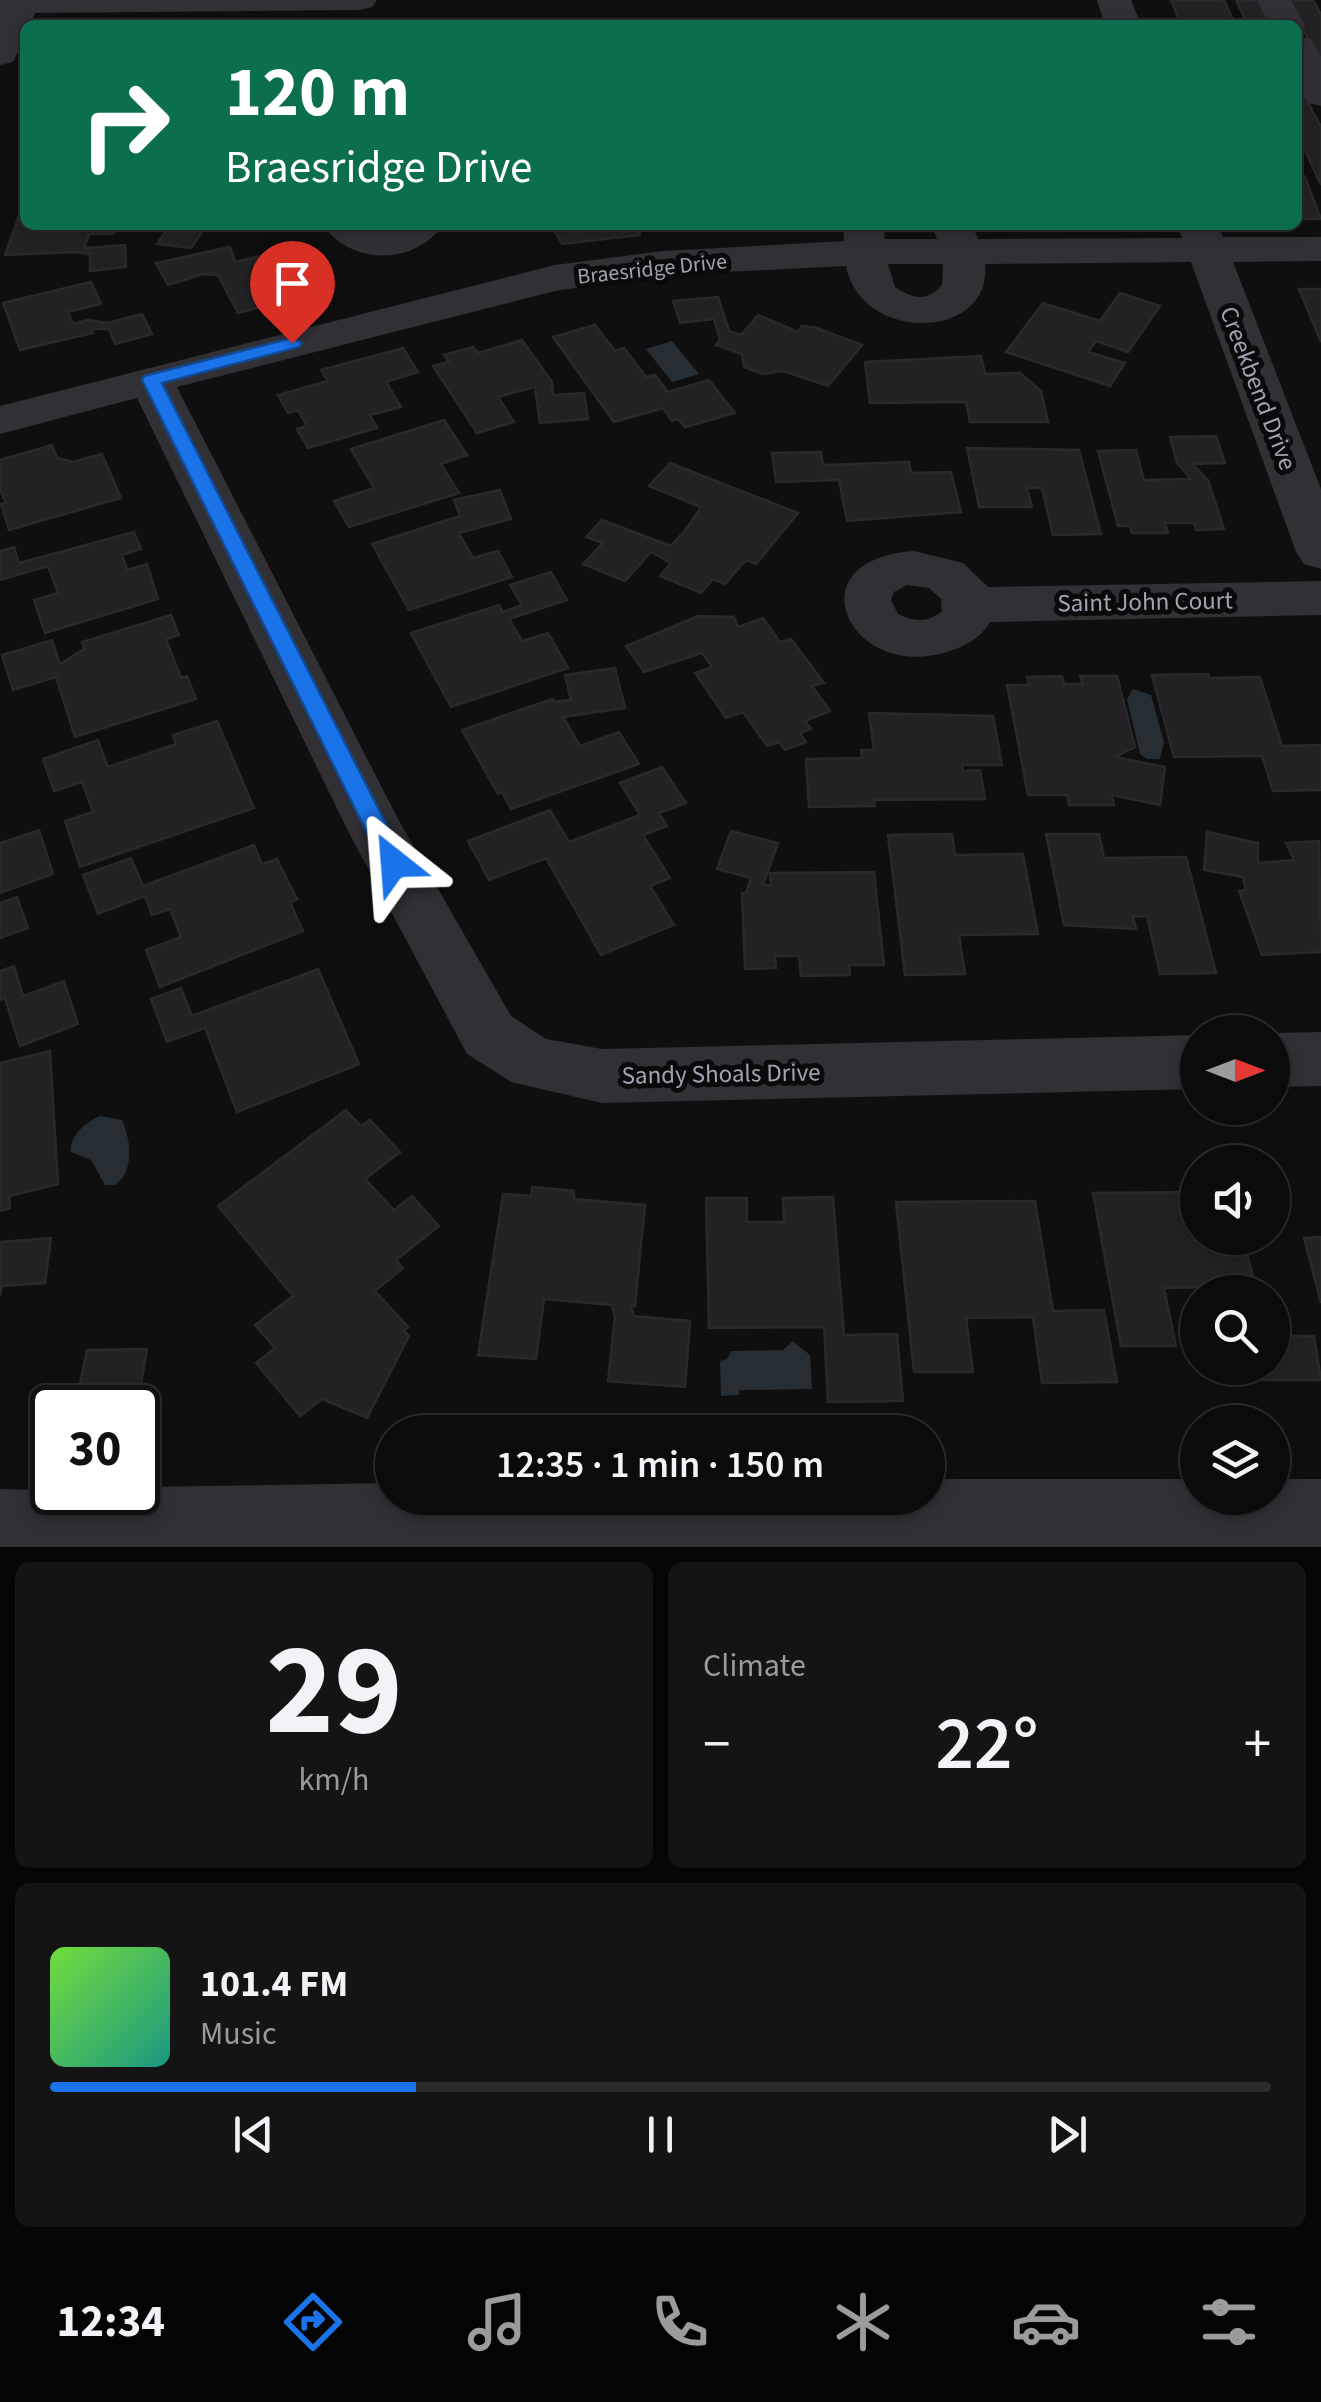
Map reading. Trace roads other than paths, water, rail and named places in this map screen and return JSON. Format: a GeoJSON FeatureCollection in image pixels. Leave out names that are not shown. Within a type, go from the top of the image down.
{"type":"FeatureCollection","features":[{"type":"Feature","properties":{"kind":"street"},"geometry":{"type":"LineString","coordinates":[[0,54],[11,2],[360,0]]}},
{"type":"Feature","properties":{"kind":"street"},"geometry":{"type":"LineString","coordinates":[[1302,55],[1321,95]]}},
{"type":"Feature","properties":{"kind":"street"},"geometry":{"type":"LineString","coordinates":[[348,230],[355,238],[408,234],[434,306]]}},
{"type":"Feature","properties":{"kind":"street","name":"Braesridge Drive"},"geometry":{"type":"LineString","coordinates":[[0,420],[434,306],[555,278],[662,263],[865,239],[1202,237],[1321,249]]}},
{"type":"Feature","properties":{"kind":"street","name":"Creekbend Drive"},"geometry":{"type":"LineString","coordinates":[[1202,237],[1321,552]]}},
{"type":"Feature","properties":{"kind":"street"},"geometry":{"type":"LineString","coordinates":[[865,239],[872,285],[883,300],[904,310],[948,304],[962,291],[965,274],[957,239]]}},
{"type":"Feature","properties":{"kind":"street","name":"Sandy Shoals Drive"},"geometry":{"type":"LineString","coordinates":[[151,380],[375,829],[489,1035],[533,1064],[602,1076],[1180,1062]]}},
{"type":"Feature","properties":{"kind":"street","name":"Saint John Court"},"geometry":{"type":"LineString","coordinates":[[970,604],[1321,598]]}},
{"type":"Feature","properties":{"kind":"street"},"geometry":{"type":"LineString","coordinates":[[1290,1060],[1321,1059]]}},
{"type":"Feature","properties":{"kind":"street"},"geometry":{"type":"LineString","coordinates":[[0,1526],[649,1531],[1321,1516]]}}]}
